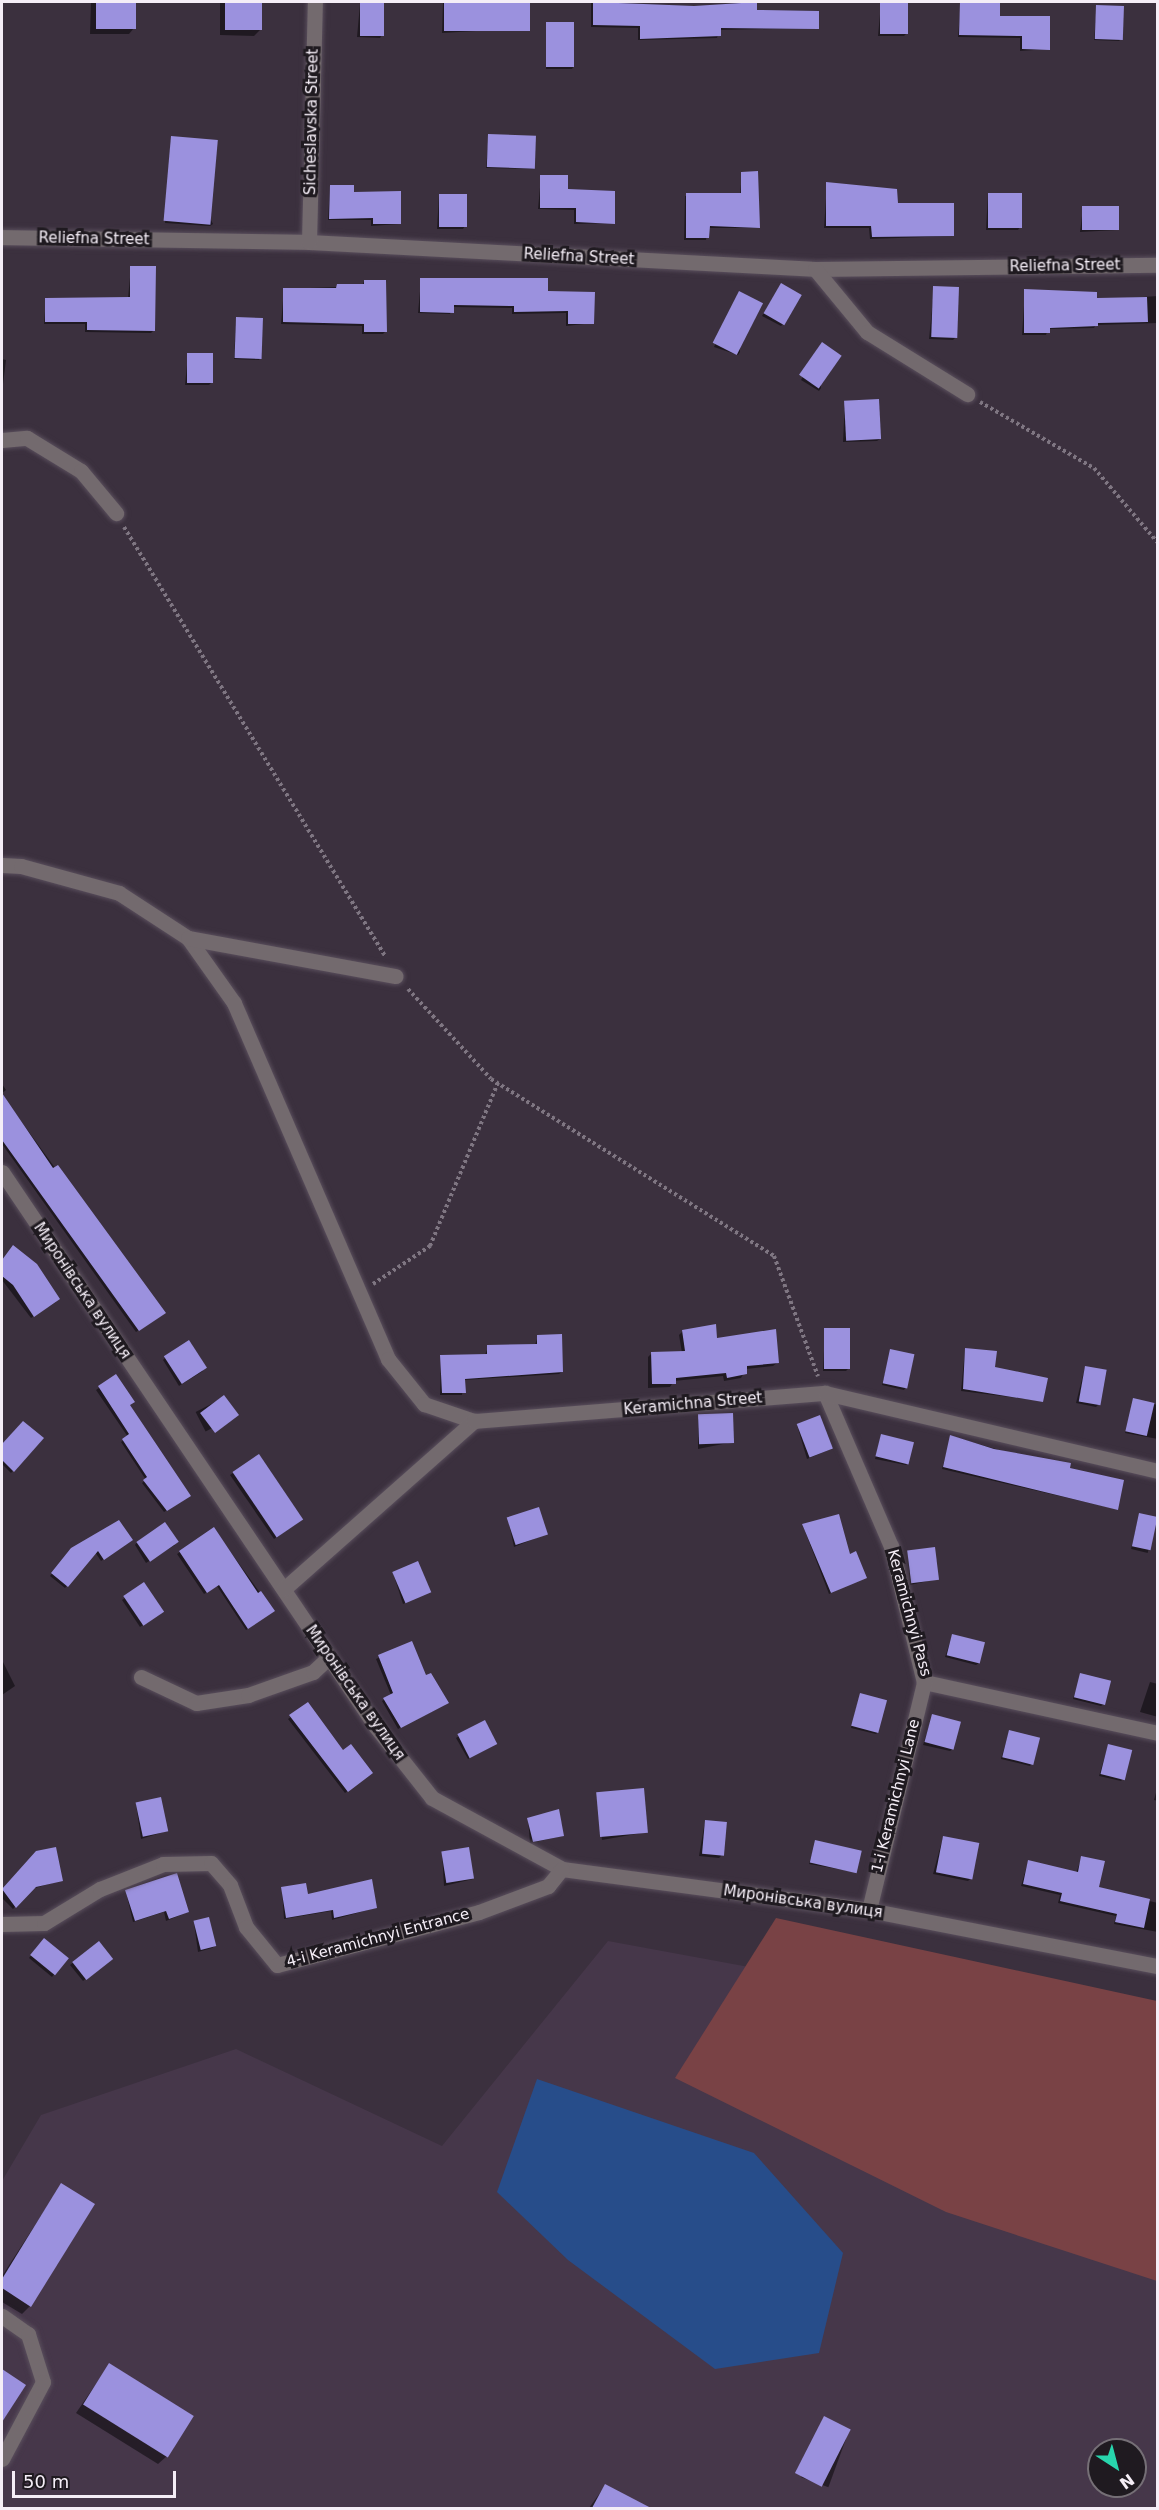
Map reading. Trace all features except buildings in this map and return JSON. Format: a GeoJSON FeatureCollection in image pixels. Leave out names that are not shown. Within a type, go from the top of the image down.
{"type":"FeatureCollection","features":[{"type":"Feature","properties":{"kind":"street","name":"Sicheslavska Street"},"geometry":{"type":"LineString","coordinates":[[309,242],[315,2]]}},
{"type":"Feature","properties":{"kind":"street","name":"Reliefna Street"},"geometry":{"type":"LineString","coordinates":[[2,237],[309,242],[815,269],[1158,265]]}},
{"type":"Feature","properties":{"kind":"street"},"geometry":{"type":"LineString","coordinates":[[815,269],[867,332],[967,394]]}},
{"type":"Feature","properties":{"kind":"street"},"geometry":{"type":"LineString","coordinates":[[2,440],[27,438],[81,471],[116,513]]}},
{"type":"Feature","properties":{"kind":"street"},"geometry":{"type":"LineString","coordinates":[[2,866],[21,866],[119,893],[188,938],[234,1003],[388,1359],[424,1404],[474,1421],[284,1589]]}},
{"type":"Feature","properties":{"kind":"street"},"geometry":{"type":"LineString","coordinates":[[188,938],[396,976]]}},
{"type":"Feature","properties":{"kind":"street","name":"Миронівська вулиця"},"geometry":{"type":"LineString","coordinates":[[2,1172],[376,1727],[432,1798],[561,1869],[868,1910],[1158,1966]]}},
{"type":"Feature","properties":{"kind":"street","name":"Keramichna Street"},"geometry":{"type":"LineString","coordinates":[[474,1421],[825,1393],[1158,1470]]}},
{"type":"Feature","properties":{"kind":"street","name":"Keramichnyi Pass"},"geometry":{"type":"LineString","coordinates":[[825,1393],[891,1546],[924,1682],[1158,1733]]}},
{"type":"Feature","properties":{"kind":"street"},"geometry":{"type":"LineString","coordinates":[[141,1677],[196,1703],[248,1695],[313,1672],[329,1657]]}},
{"type":"Feature","properties":{"kind":"street","name":"1-i Keramichnyi Lane"},"geometry":{"type":"LineString","coordinates":[[868,1910],[924,1682]]}},
{"type":"Feature","properties":{"kind":"street","name":"4-i Keramichnyi Entrance"},"geometry":{"type":"LineString","coordinates":[[2,1924],[44,1923],[100,1888],[163,1864],[211,1863],[231,1885],[246,1927],[277,1965],[479,1912],[548,1886],[561,1869]]}},
{"type":"Feature","properties":{"kind":"street"},"geometry":{"type":"LineString","coordinates":[[2,2316],[28,2334],[43,2382],[2,2459]]}},
{"type":"Feature","properties":{"kind":"path"},"geometry":{"type":"LineString","coordinates":[[967,394],[1094,468],[1158,543]]}},
{"type":"Feature","properties":{"kind":"path"},"geometry":{"type":"LineString","coordinates":[[116,513],[396,976],[498,1083],[774,1256],[825,1393]]}},
{"type":"Feature","properties":{"kind":"path"},"geometry":{"type":"LineString","coordinates":[[360,1293],[430,1246],[498,1083]]}},
{"type":"Feature","properties":{"kind":"shaded area"},"geometry":{"type":"Polygon","coordinates":[[[776,1918],[1157,2001],[1157,2281],[946,2212],[675,2078],[776,1918]]]}},
{"type":"Feature","properties":{"kind":"shaded area"},"geometry":{"type":"Polygon","coordinates":[[[608,1941],[1157,2042],[1157,2508],[2,2508],[2,2181],[41,2115],[236,2049],[442,2146],[608,1941]]]}},
{"type":"Feature","properties":{"kind":"water"},"geometry":{"type":"Polygon","coordinates":[[[537,2079],[754,2153],[843,2253],[819,2353],[715,2369],[568,2260],[497,2192],[537,2079]]]}}]}
